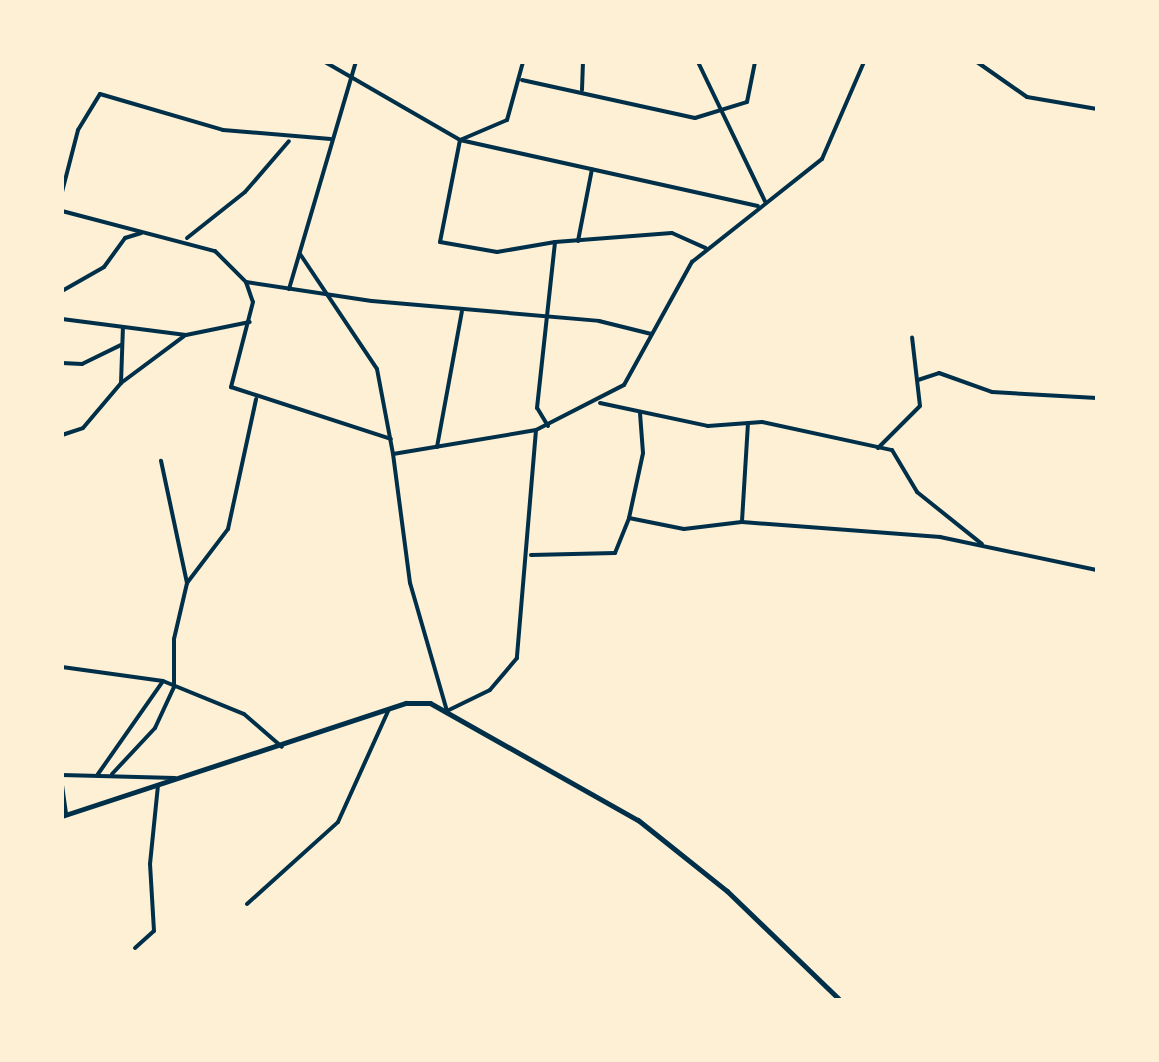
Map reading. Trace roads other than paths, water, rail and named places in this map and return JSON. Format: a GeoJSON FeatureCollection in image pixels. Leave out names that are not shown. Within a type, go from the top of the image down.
{"type":"FeatureCollection","features":[{"type":"Feature","properties":{"kind":"street"},"geometry":{"type":"LineString","coordinates":[[325,62],[350,81],[460,140],[758,206]]}},
{"type":"Feature","properties":{"kind":"street"},"geometry":{"type":"LineString","coordinates":[[289,289],[356,62]]}},
{"type":"Feature","properties":{"kind":"street"},"geometry":{"type":"LineString","coordinates":[[523,62],[522,80],[507,120],[460,140],[446,185],[441,244],[497,252],[555,242],[672,233],[706,248]]}},
{"type":"Feature","properties":{"kind":"street"},"geometry":{"type":"LineString","coordinates":[[582,90],[583,62]]}},
{"type":"Feature","properties":{"kind":"street"},"geometry":{"type":"LineString","coordinates":[[698,62],[765,201]]}},
{"type":"Feature","properties":{"kind":"street"},"geometry":{"type":"LineString","coordinates":[[522,80],[582,90],[686,117],[721,113],[747,102],[755,62]]}},
{"type":"Feature","properties":{"kind":"street"},"geometry":{"type":"LineString","coordinates":[[393,454],[536,430],[600,403],[631,376],[652,334],[706,248],[765,201],[796,186],[822,159],[864,62]]}},
{"type":"Feature","properties":{"kind":"street"},"geometry":{"type":"LineString","coordinates":[[980,63],[1027,97],[1097,109]]}},
{"type":"Feature","properties":{"kind":"street"},"geometry":{"type":"LineString","coordinates":[[62,192],[78,130],[100,94],[177,120],[291,140],[331,139]]}},
{"type":"Feature","properties":{"kind":"street"},"geometry":{"type":"LineString","coordinates":[[187,238],[245,192],[291,140]]}},
{"type":"Feature","properties":{"kind":"street"},"geometry":{"type":"LineString","coordinates":[[578,241],[592,169]]}},
{"type":"Feature","properties":{"kind":"street"},"geometry":{"type":"LineString","coordinates":[[62,211],[143,232],[187,238],[215,251],[246,282],[462,311],[545,317],[652,334]]}},
{"type":"Feature","properties":{"kind":"street"},"geometry":{"type":"LineString","coordinates":[[62,291],[104,267],[125,238],[143,232]]}},
{"type":"Feature","properties":{"kind":"street"},"geometry":{"type":"LineString","coordinates":[[548,426],[537,408],[555,242]]}},
{"type":"Feature","properties":{"kind":"street"},"geometry":{"type":"LineString","coordinates":[[300,254],[377,369],[391,439],[410,583],[447,711]]}},
{"type":"Feature","properties":{"kind":"street"},"geometry":{"type":"LineString","coordinates":[[246,282],[250,322],[228,379],[234,390],[391,439]]}},
{"type":"Feature","properties":{"kind":"street"},"geometry":{"type":"LineString","coordinates":[[437,447],[462,311]]}},
{"type":"Feature","properties":{"kind":"street"},"geometry":{"type":"LineString","coordinates":[[62,319],[186,335],[250,322]]}},
{"type":"Feature","properties":{"kind":"street"},"geometry":{"type":"LineString","coordinates":[[121,383],[123,327]]}},
{"type":"Feature","properties":{"kind":"street"},"geometry":{"type":"LineString","coordinates":[[62,435],[83,428],[121,383],[186,335]]}},
{"type":"Feature","properties":{"kind":"street"},"geometry":{"type":"LineString","coordinates":[[878,448],[918,410],[918,380],[912,337]]}},
{"type":"Feature","properties":{"kind":"street"},"geometry":{"type":"LineString","coordinates":[[62,363],[82,364],[121,345]]}},
{"type":"Feature","properties":{"kind":"street"},"geometry":{"type":"LineString","coordinates":[[918,380],[939,373],[992,392],[1097,398]]}},
{"type":"Feature","properties":{"kind":"street"},"geometry":{"type":"LineString","coordinates":[[112,774],[155,728],[174,687],[174,639],[187,583],[228,529],[256,398]]}},
{"type":"Feature","properties":{"kind":"street"},"geometry":{"type":"LineString","coordinates":[[600,403],[716,427],[748,423],[895,452],[917,492],[983,546]]}},
{"type":"Feature","properties":{"kind":"street"},"geometry":{"type":"LineString","coordinates":[[530,555],[615,553],[629,518],[643,453],[640,413]]}},
{"type":"Feature","properties":{"kind":"street"},"geometry":{"type":"LineString","coordinates":[[742,522],[748,423]]}},
{"type":"Feature","properties":{"kind":"street"},"geometry":{"type":"LineString","coordinates":[[447,711],[511,670],[530,555],[536,430]]}},
{"type":"Feature","properties":{"kind":"street"},"geometry":{"type":"LineString","coordinates":[[161,461],[187,583]]}},
{"type":"Feature","properties":{"kind":"street"},"geometry":{"type":"LineString","coordinates":[[629,518],[684,529],[742,522],[824,524],[983,546],[1097,570]]}},
{"type":"Feature","properties":{"kind":"street"},"geometry":{"type":"LineString","coordinates":[[62,667],[163,681],[244,714],[282,747]]}},
{"type":"Feature","properties":{"kind":"street"},"geometry":{"type":"LineString","coordinates":[[98,774],[163,681]]}},
{"type":"Feature","properties":{"kind":"street"},"geometry":{"type":"LineString","coordinates":[[62,785],[64,815],[419,701],[447,711],[638,820],[727,891],[840,1000]]}},
{"type":"Feature","properties":{"kind":"street"},"geometry":{"type":"LineString","coordinates":[[247,904],[338,822],[389,709]]}},
{"type":"Feature","properties":{"kind":"street"},"geometry":{"type":"LineString","coordinates":[[62,775],[192,776]]}},
{"type":"Feature","properties":{"kind":"street"},"geometry":{"type":"LineString","coordinates":[[135,948],[154,931],[150,864],[158,785]]}}]}
